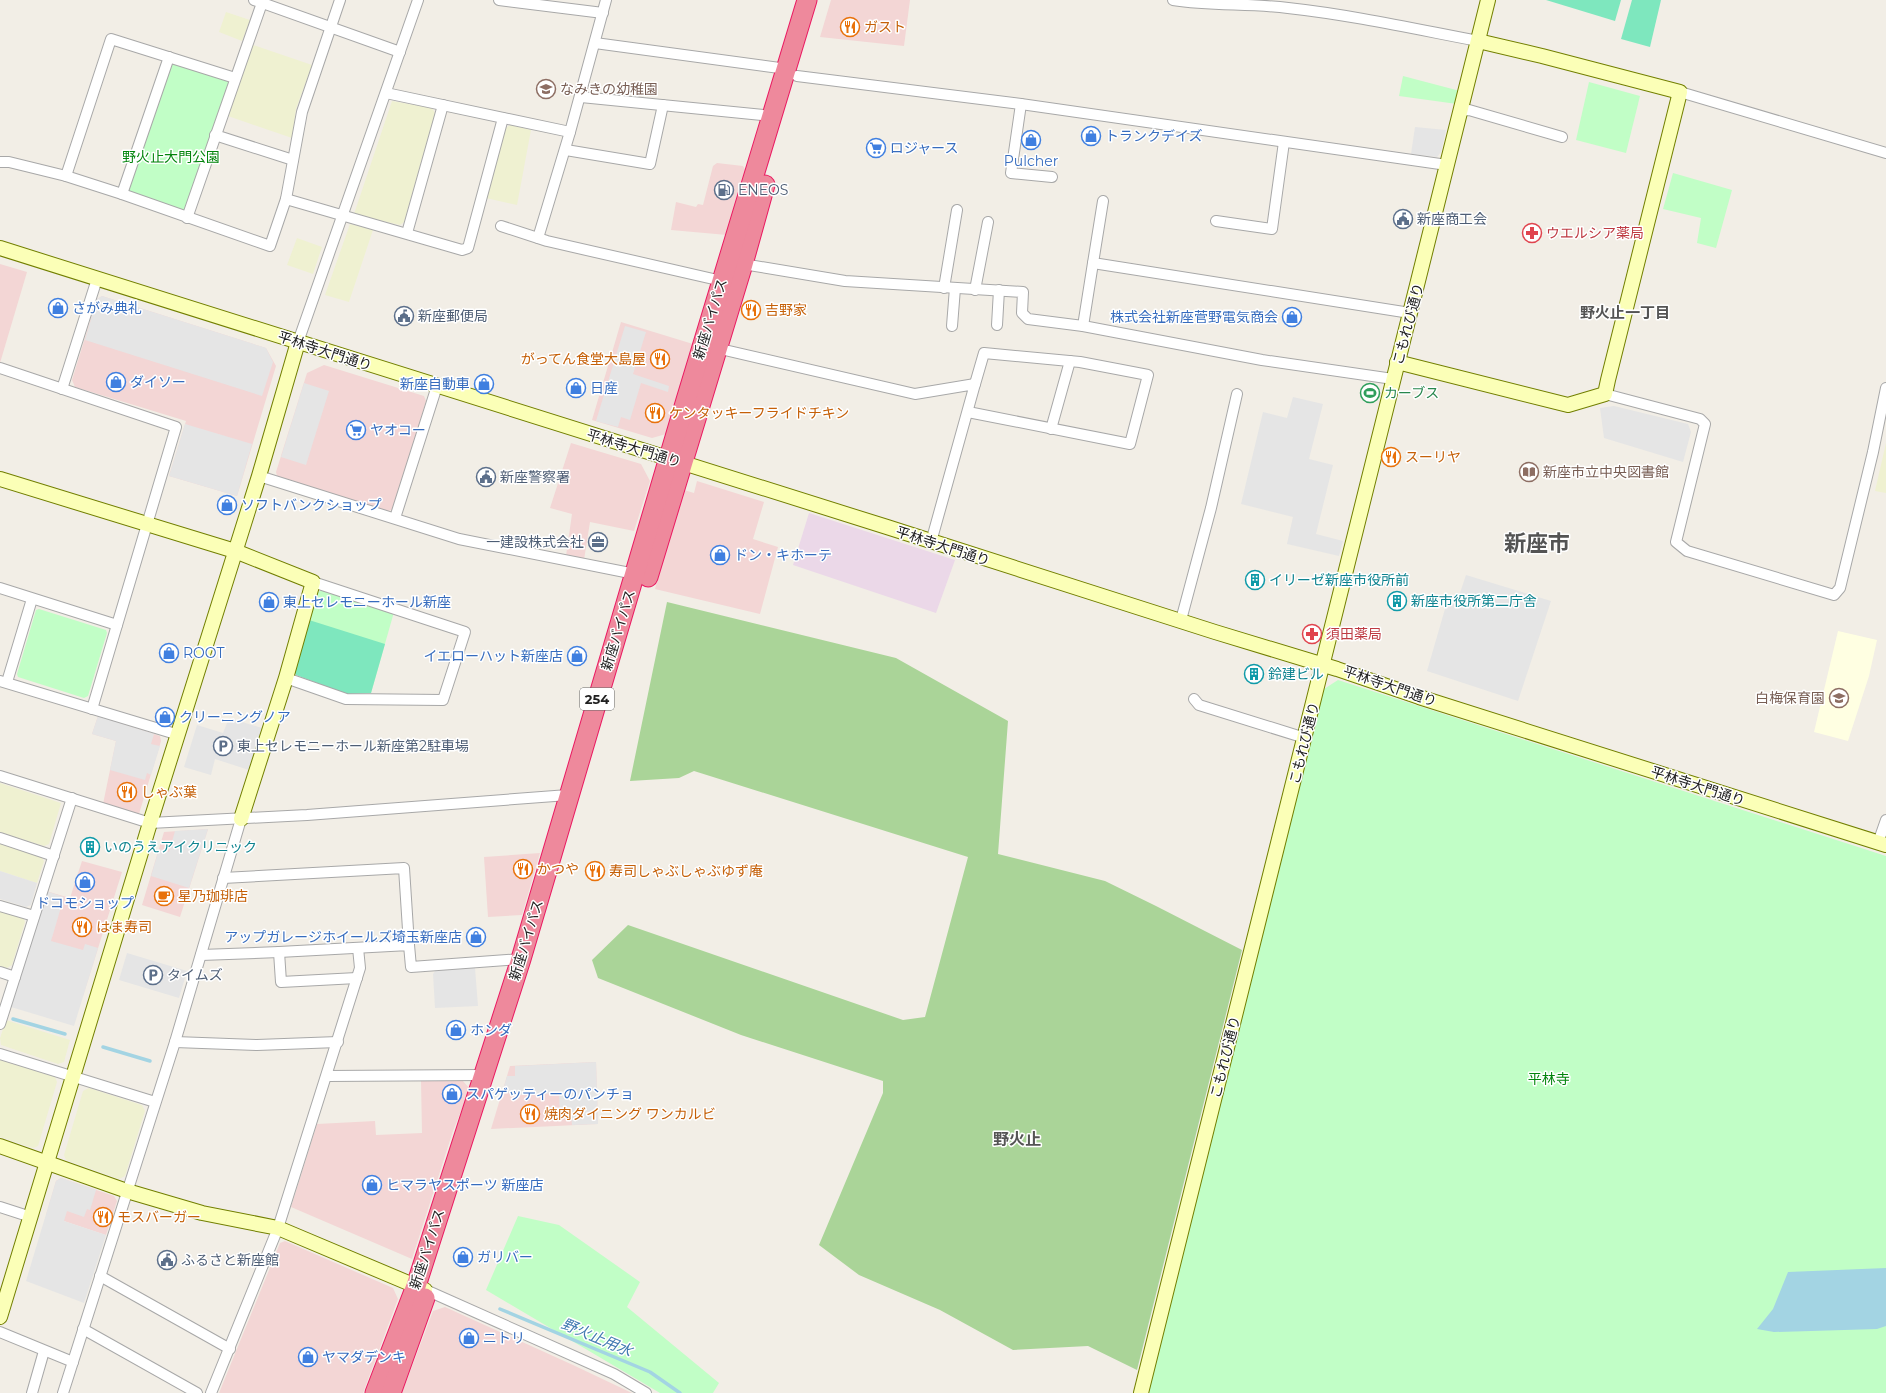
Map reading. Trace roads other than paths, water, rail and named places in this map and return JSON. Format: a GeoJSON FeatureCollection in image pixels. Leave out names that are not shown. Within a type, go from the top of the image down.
{"type":"FeatureCollection","features":[{"type":"Feature","properties":{"kind":"highway","name":"新座バイパス"},"geometry":{"type":"LineString","coordinates":[[390,1393],[422,1288],[483,1075],[520,959],[635,574],[716,348],[743,264],[792,72],[807,0]]}},
{"type":"Feature","properties":{"kind":"highway","name":"新座バイパス"},"geometry":{"type":"LineString","coordinates":[[375,1393],[422,1288],[532,958],[675,461],[722,280],[773,116],[820,0]]}},
{"type":"Feature","properties":{"kind":"street"},"geometry":{"type":"LineString","coordinates":[[0,162],[10,162],[66,176],[270,246],[286,199],[302,112],[340,0]]}},
{"type":"Feature","properties":{"kind":"street"},"geometry":{"type":"LineString","coordinates":[[0,1317],[150,823],[179,735],[259,476],[298,342],[418,0]]}},
{"type":"Feature","properties":{"kind":"street"},"geometry":{"type":"LineString","coordinates":[[499,0],[603,13]]}},
{"type":"Feature","properties":{"kind":"street"},"geometry":{"type":"LineString","coordinates":[[538,238],[566,150],[606,0]]}},
{"type":"Feature","properties":{"kind":"street"},"geometry":{"type":"LineString","coordinates":[[1173,0],[1190,2],[1287,4],[1478,41],[1680,92],[1886,154]]}},
{"type":"Feature","properties":{"kind":"street","name":"こもれび通り"},"geometry":{"type":"LineString","coordinates":[[1141,1393],[1324,664],[1393,379],[1488,0]]}},
{"type":"Feature","properties":{"kind":"street"},"geometry":{"type":"LineString","coordinates":[[187,218],[260,1],[400,52]]}},
{"type":"Feature","properties":{"kind":"street"},"geometry":{"type":"LineString","coordinates":[[66,176],[111,39],[235,78]]}},
{"type":"Feature","properties":{"kind":"street"},"geometry":{"type":"LineString","coordinates":[[594,44],[1447,165]]}},
{"type":"Feature","properties":{"kind":"street"},"geometry":{"type":"LineString","coordinates":[[122,194],[169,57]]}},
{"type":"Feature","properties":{"kind":"street"},"geometry":{"type":"LineString","coordinates":[[1605,394],[1680,92]]}},
{"type":"Feature","properties":{"kind":"street"},"geometry":{"type":"LineString","coordinates":[[386,93],[570,132]]}},
{"type":"Feature","properties":{"kind":"street"},"geometry":{"type":"LineString","coordinates":[[581,97],[773,116]]}},
{"type":"Feature","properties":{"kind":"street"},"geometry":{"type":"LineString","coordinates":[[1021,104],[1011,173],[1052,177]]}},
{"type":"Feature","properties":{"kind":"street"},"geometry":{"type":"LineString","coordinates":[[407,233],[443,105]]}},
{"type":"Feature","properties":{"kind":"street"},"geometry":{"type":"LineString","coordinates":[[566,150],[650,164],[663,105]]}},
{"type":"Feature","properties":{"kind":"street"},"geometry":{"type":"LineString","coordinates":[[1461,111],[1469,110],[1562,138]]}},
{"type":"Feature","properties":{"kind":"street"},"geometry":{"type":"LineString","coordinates":[[286,199],[462,250],[468,248],[503,118]]}},
{"type":"Feature","properties":{"kind":"street"},"geometry":{"type":"LineString","coordinates":[[215,135],[293,160]]}},
{"type":"Feature","properties":{"kind":"street"},"geometry":{"type":"LineString","coordinates":[[1216,221],[1272,230],[1284,142]]}},
{"type":"Feature","properties":{"kind":"street"},"geometry":{"type":"LineString","coordinates":[[1083,326],[1103,201]]}},
{"type":"Feature","properties":{"kind":"street"},"geometry":{"type":"LineString","coordinates":[[944,288],[957,210]]}},
{"type":"Feature","properties":{"kind":"street"},"geometry":{"type":"LineString","coordinates":[[975,290],[988,222]]}},
{"type":"Feature","properties":{"kind":"street"},"geometry":{"type":"LineString","coordinates":[[501,226],[538,238],[722,280]]}},
{"type":"Feature","properties":{"kind":"street","name":"平林寺大門通り"},"geometry":{"type":"LineString","coordinates":[[0,248],[931,542],[1324,664],[1419,697],[1882,844]]}},
{"type":"Feature","properties":{"kind":"street"},"geometry":{"type":"LineString","coordinates":[[1093,263],[1410,313]]}},
{"type":"Feature","properties":{"kind":"street"},"geometry":{"type":"LineString","coordinates":[[743,264],[833,280],[1023,292],[1022,313],[1028,319],[1083,326],[1262,360],[1393,379]]}},
{"type":"Feature","properties":{"kind":"street"},"geometry":{"type":"LineString","coordinates":[[62,388],[97,279]]}},
{"type":"Feature","properties":{"kind":"street"},"geometry":{"type":"LineString","coordinates":[[952,326],[955,288]]}},
{"type":"Feature","properties":{"kind":"street"},"geometry":{"type":"LineString","coordinates":[[997,325],[999,290]]}},
{"type":"Feature","properties":{"kind":"street"},"geometry":{"type":"LineString","coordinates":[[716,348],[915,394],[975,384]]}},
{"type":"Feature","properties":{"kind":"street"},"geometry":{"type":"LineString","coordinates":[[931,542],[984,353],[1070,361],[1148,375],[1130,444],[968,412]]}},
{"type":"Feature","properties":{"kind":"street"},"geometry":{"type":"LineString","coordinates":[[1052,429],[1070,361]]}},
{"type":"Feature","properties":{"kind":"street"},"geometry":{"type":"LineString","coordinates":[[1398,362],[1568,405],[1605,394],[1700,419],[1705,424],[1676,542],[1687,551],[1834,595],[1840,588],[1873,452],[1886,388]]}},
{"type":"Feature","properties":{"kind":"street"},"geometry":{"type":"LineString","coordinates":[[0,368],[176,427],[92,709]]}},
{"type":"Feature","properties":{"kind":"street"},"geometry":{"type":"LineString","coordinates":[[395,518],[437,386]]}},
{"type":"Feature","properties":{"kind":"street"},"geometry":{"type":"LineString","coordinates":[[1181,620],[1211,508],[1237,394]]}},
{"type":"Feature","properties":{"kind":"street"},"geometry":{"type":"LineString","coordinates":[[259,476],[459,539],[635,574]]}},
{"type":"Feature","properties":{"kind":"street"},"geometry":{"type":"LineString","coordinates":[[0,479],[235,551],[313,582],[465,632],[443,700],[346,699],[286,678]]}},
{"type":"Feature","properties":{"kind":"street"},"geometry":{"type":"LineString","coordinates":[[63,1393],[175,1042],[223,878],[286,678],[313,582]]}},
{"type":"Feature","properties":{"kind":"street"},"geometry":{"type":"LineString","coordinates":[[0,588],[117,625]]}},
{"type":"Feature","properties":{"kind":"street"},"geometry":{"type":"LineString","coordinates":[[32,598],[3,681],[179,735]]}},
{"type":"Feature","properties":{"kind":"street"},"geometry":{"type":"LineString","coordinates":[[1194,699],[1199,705],[1305,738]]}},
{"type":"Feature","properties":{"kind":"street"},"geometry":{"type":"LineString","coordinates":[[0,776],[150,823],[241,819],[568,795]]}},
{"type":"Feature","properties":{"kind":"street"},"geometry":{"type":"LineString","coordinates":[[0,1024],[72,798]]}},
{"type":"Feature","properties":{"kind":"street"},"geometry":{"type":"LineString","coordinates":[[1882,844],[1886,820]]}},
{"type":"Feature","properties":{"kind":"street"},"geometry":{"type":"LineString","coordinates":[[0,838],[54,856]]}},
{"type":"Feature","properties":{"kind":"street"},"geometry":{"type":"LineString","coordinates":[[223,878],[404,868],[411,967],[520,959]]}},
{"type":"Feature","properties":{"kind":"street"},"geometry":{"type":"LineString","coordinates":[[0,906],[34,916]]}},
{"type":"Feature","properties":{"kind":"street"},"geometry":{"type":"LineString","coordinates":[[201,955],[409,945]]}},
{"type":"Feature","properties":{"kind":"street"},"geometry":{"type":"LineString","coordinates":[[211,1393],[278,1228],[338,1042],[360,968],[358,948]]}},
{"type":"Feature","properties":{"kind":"street"},"geometry":{"type":"LineString","coordinates":[[279,952],[281,982],[357,978]]}},
{"type":"Feature","properties":{"kind":"street"},"geometry":{"type":"LineString","coordinates":[[0,972],[15,977]]}},
{"type":"Feature","properties":{"kind":"street"},"geometry":{"type":"LineString","coordinates":[[175,1042],[257,1045],[338,1042]]}},
{"type":"Feature","properties":{"kind":"street"},"geometry":{"type":"LineString","coordinates":[[0,1054],[155,1102]]}},
{"type":"Feature","properties":{"kind":"street"},"geometry":{"type":"LineString","coordinates":[[327,1076],[483,1075]]}},
{"type":"Feature","properties":{"kind":"street"},"geometry":{"type":"LineString","coordinates":[[0,1146],[127,1191],[202,1213],[278,1228],[422,1288],[614,1374],[646,1393]]}},
{"type":"Feature","properties":{"kind":"street"},"geometry":{"type":"LineString","coordinates":[[0,1207],[31,1217]]}},
{"type":"Feature","properties":{"kind":"street"},"geometry":{"type":"LineString","coordinates":[[100,1276],[230,1348]]}},
{"type":"Feature","properties":{"kind":"street"},"geometry":{"type":"LineString","coordinates":[[83,1328],[197,1393]]}},
{"type":"Feature","properties":{"kind":"street"},"geometry":{"type":"LineString","coordinates":[[0,1332],[73,1362]]}},
{"type":"Feature","properties":{"kind":"street"},"geometry":{"type":"LineString","coordinates":[[32,1393],[44,1351]]}},
{"type":"Feature","properties":{"kind":"water"},"geometry":{"type":"Polygon","coordinates":[[[1886,1268],[1886,1326],[1877,1329],[1774,1332],[1757,1329],[1773,1309],[1788,1272],[1886,1268]]]}},
{"type":"Feature","properties":{"kind":"waterway"},"geometry":{"type":"LineString","coordinates":[[13,1019],[65,1034]]}},
{"type":"Feature","properties":{"kind":"waterway"},"geometry":{"type":"LineString","coordinates":[[103,1047],[150,1061]]}},
{"type":"Feature","properties":{"kind":"waterway","name":"野火止用水"},"geometry":{"type":"LineString","coordinates":[[500,1309],[650,1372],[680,1393]]}},
{"type":"Feature","properties":{"kind":"place","name":"ガスト"},"geometry":{"type":"Point","coordinates":[850,27]}},
{"type":"Feature","properties":{"kind":"place","name":"なみきの幼稚園"},"geometry":{"type":"Point","coordinates":[546,89]}},
{"type":"Feature","properties":{"kind":"place","name":"トランクデイズ"},"geometry":{"type":"Point","coordinates":[1091,136]}},
{"type":"Feature","properties":{"kind":"place","name":"Pulcher"},"geometry":{"type":"Point","coordinates":[1031,140]}},
{"type":"Feature","properties":{"kind":"place","name":"ロジャース"},"geometry":{"type":"Point","coordinates":[876,148]}},
{"type":"Feature","properties":{"kind":"place","name":"ENEOS"},"geometry":{"type":"Point","coordinates":[724,190]}},
{"type":"Feature","properties":{"kind":"place","name":"新座商工会"},"geometry":{"type":"Point","coordinates":[1403,219]}},
{"type":"Feature","properties":{"kind":"place","name":"ウエルシア薬局"},"geometry":{"type":"Point","coordinates":[1532,233]}},
{"type":"Feature","properties":{"kind":"place","name":"さがみ典礼"},"geometry":{"type":"Point","coordinates":[58,308]}},
{"type":"Feature","properties":{"kind":"place","name":"吉野家"},"geometry":{"type":"Point","coordinates":[751,310]}},
{"type":"Feature","properties":{"kind":"place","name":"新座郵便局"},"geometry":{"type":"Point","coordinates":[404,316]}},
{"type":"Feature","properties":{"kind":"place","name":"株式会社新座菅野電気商会"},"geometry":{"type":"Point","coordinates":[1292,317]}},
{"type":"Feature","properties":{"kind":"place","name":"がってん食堂大島屋"},"geometry":{"type":"Point","coordinates":[660,359]}},
{"type":"Feature","properties":{"kind":"place","name":"ダイソー"},"geometry":{"type":"Point","coordinates":[116,382]}},
{"type":"Feature","properties":{"kind":"place","name":"新座自動車"},"geometry":{"type":"Point","coordinates":[484,384]}},
{"type":"Feature","properties":{"kind":"place","name":"日産"},"geometry":{"type":"Point","coordinates":[576,388]}},
{"type":"Feature","properties":{"kind":"place","name":"カーブス"},"geometry":{"type":"Point","coordinates":[1370,393]}},
{"type":"Feature","properties":{"kind":"place","name":"ケンタッキーフライドチキン"},"geometry":{"type":"Point","coordinates":[655,413]}},
{"type":"Feature","properties":{"kind":"place","name":"ヤオコー"},"geometry":{"type":"Point","coordinates":[356,430]}},
{"type":"Feature","properties":{"kind":"place","name":"スーリヤ"},"geometry":{"type":"Point","coordinates":[1391,457]}},
{"type":"Feature","properties":{"kind":"place","name":"新座市立中央図書館"},"geometry":{"type":"Point","coordinates":[1529,472]}},
{"type":"Feature","properties":{"kind":"place","name":"新座警察署"},"geometry":{"type":"Point","coordinates":[486,477]}},
{"type":"Feature","properties":{"kind":"place","name":"ソフトバンクショップ"},"geometry":{"type":"Point","coordinates":[227,505]}},
{"type":"Feature","properties":{"kind":"place","name":"一建設株式会社"},"geometry":{"type":"Point","coordinates":[598,542]}},
{"type":"Feature","properties":{"kind":"place","name":"ドン・キホーテ"},"geometry":{"type":"Point","coordinates":[720,555]}},
{"type":"Feature","properties":{"kind":"place","name":"イリーゼ新座市役所前"},"geometry":{"type":"Point","coordinates":[1255,580]}},
{"type":"Feature","properties":{"kind":"place","name":"新座市役所第二庁舎"},"geometry":{"type":"Point","coordinates":[1397,601]}},
{"type":"Feature","properties":{"kind":"place","name":"東上セレモニーホール新座"},"geometry":{"type":"Point","coordinates":[269,602]}},
{"type":"Feature","properties":{"kind":"place","name":"須田薬局"},"geometry":{"type":"Point","coordinates":[1312,634]}},
{"type":"Feature","properties":{"kind":"place","name":"ROOT"},"geometry":{"type":"Point","coordinates":[169,653]}},
{"type":"Feature","properties":{"kind":"place","name":"イエローハット新座店"},"geometry":{"type":"Point","coordinates":[577,656]}},
{"type":"Feature","properties":{"kind":"place","name":"鈴建ビル"},"geometry":{"type":"Point","coordinates":[1254,674]}},
{"type":"Feature","properties":{"kind":"place","name":"白梅保育園"},"geometry":{"type":"Point","coordinates":[1839,698]}},
{"type":"Feature","properties":{"kind":"place","name":"クリーニングノア"},"geometry":{"type":"Point","coordinates":[165,717]}},
{"type":"Feature","properties":{"kind":"place","name":"東上セレモニーホール新座第2駐車場"},"geometry":{"type":"Point","coordinates":[223,746]}},
{"type":"Feature","properties":{"kind":"place","name":"しゃぶ葉"},"geometry":{"type":"Point","coordinates":[127,792]}},
{"type":"Feature","properties":{"kind":"place","name":"いのうえアイクリニック"},"geometry":{"type":"Point","coordinates":[90,847]}},
{"type":"Feature","properties":{"kind":"place","name":"かつや"},"geometry":{"type":"Point","coordinates":[523,869]}},
{"type":"Feature","properties":{"kind":"place","name":"寿司しゃぶしゃぶゆず庵"},"geometry":{"type":"Point","coordinates":[595,871]}},
{"type":"Feature","properties":{"kind":"place","name":"ドコモショップ"},"geometry":{"type":"Point","coordinates":[85,882]}},
{"type":"Feature","properties":{"kind":"place","name":"星乃珈琲店"},"geometry":{"type":"Point","coordinates":[164,896]}},
{"type":"Feature","properties":{"kind":"place","name":"はま寿司"},"geometry":{"type":"Point","coordinates":[82,927]}},
{"type":"Feature","properties":{"kind":"place","name":"アップガレージホイールズ埼玉新座店"},"geometry":{"type":"Point","coordinates":[476,937]}},
{"type":"Feature","properties":{"kind":"place","name":"タイムズ"},"geometry":{"type":"Point","coordinates":[153,975]}},
{"type":"Feature","properties":{"kind":"place","name":"ホンダ"},"geometry":{"type":"Point","coordinates":[456,1030]}},
{"type":"Feature","properties":{"kind":"place","name":"スパゲッティーのパンチョ"},"geometry":{"type":"Point","coordinates":[452,1094]}},
{"type":"Feature","properties":{"kind":"place","name":"焼肉ダイニング ワンカルビ"},"geometry":{"type":"Point","coordinates":[530,1114]}},
{"type":"Feature","properties":{"kind":"place","name":"ヒマラヤスポーツ 新座店"},"geometry":{"type":"Point","coordinates":[372,1185]}},
{"type":"Feature","properties":{"kind":"place","name":"モスバーガー"},"geometry":{"type":"Point","coordinates":[103,1217]}},
{"type":"Feature","properties":{"kind":"place","name":"ガリバー"},"geometry":{"type":"Point","coordinates":[463,1257]}},
{"type":"Feature","properties":{"kind":"place","name":"ふるさと新座館"},"geometry":{"type":"Point","coordinates":[167,1260]}},
{"type":"Feature","properties":{"kind":"place","name":"ニトリ"},"geometry":{"type":"Point","coordinates":[469,1338]}},
{"type":"Feature","properties":{"kind":"place","name":"ヤマダデンキ"},"geometry":{"type":"Point","coordinates":[308,1357]}},
{"type":"Feature","properties":{"kind":"district","name":"野火止一丁目"},"geometry":{"type":"Point","coordinates":[1625,312]}},
{"type":"Feature","properties":{"kind":"district","name":"新座市"},"geometry":{"type":"Point","coordinates":[1537,543]}},
{"type":"Feature","properties":{"kind":"district","name":"野火止"},"geometry":{"type":"Point","coordinates":[1017,1139]}},
{"type":"Feature","properties":{"kind":"park label","name":"野火止大門公園"},"geometry":{"type":"Point","coordinates":[171,157]}},
{"type":"Feature","properties":{"kind":"park label","name":"平林寺"},"geometry":{"type":"Point","coordinates":[1549,1079]}}]}
